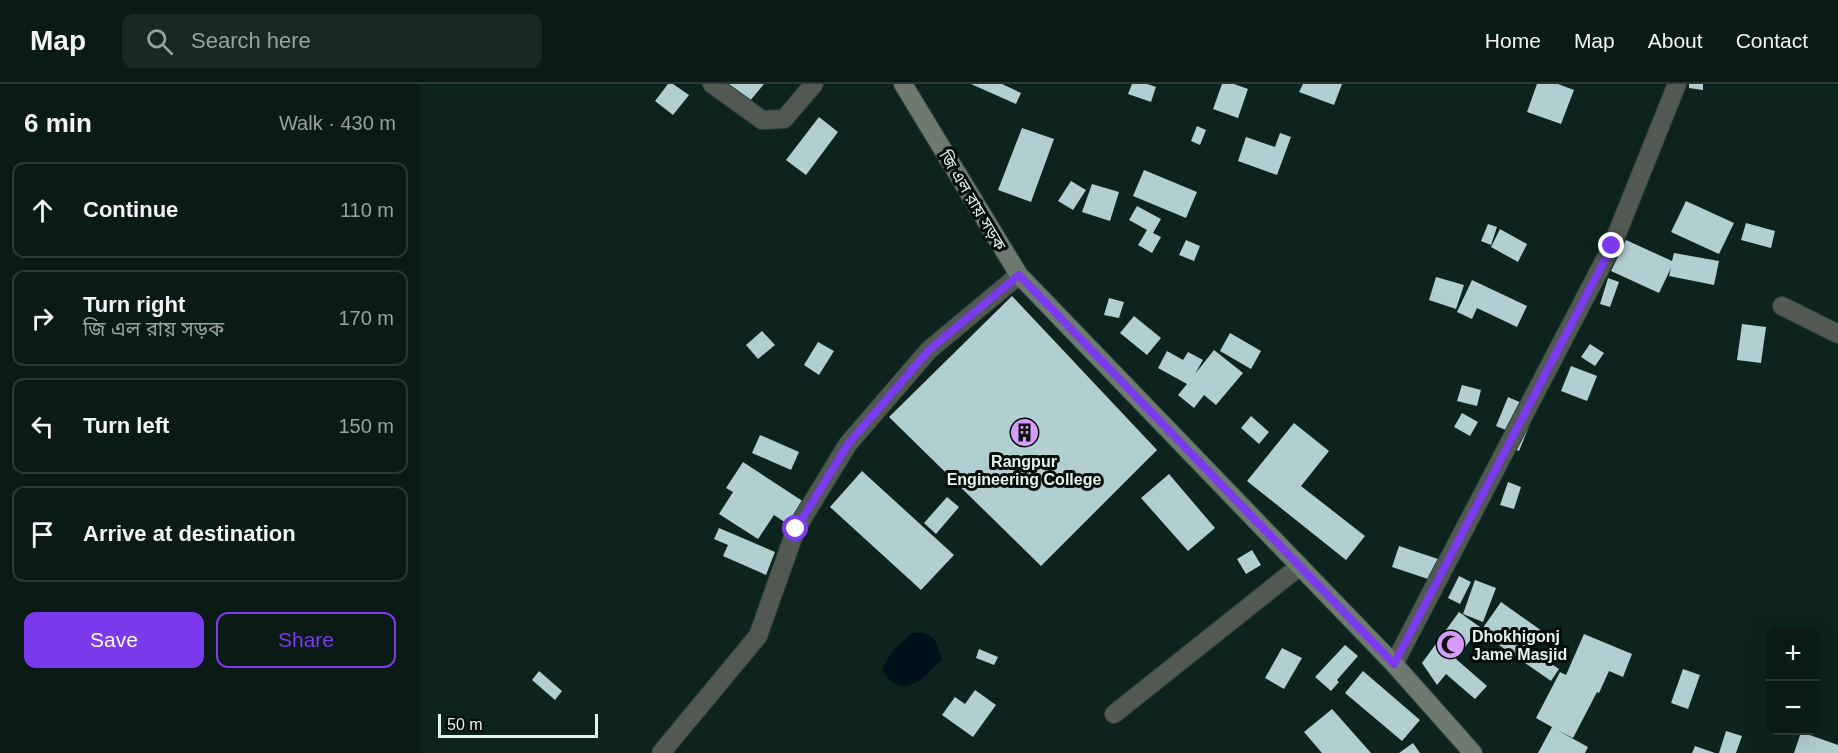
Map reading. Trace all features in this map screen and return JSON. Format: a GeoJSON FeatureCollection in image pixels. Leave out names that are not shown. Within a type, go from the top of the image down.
{"type":"FeatureCollection","features":[{"type":"Feature","properties":{"kind":"main road","name":"জি এল রায় সড়ক"},"geometry":{"type":"LineString","coordinates":[[903,84],[1019,275],[1394,664],[1473,753]]}},
{"type":"Feature","properties":{"kind":"street"},"geometry":{"type":"LineString","coordinates":[[712,84],[762,120],[784,120],[814,84]]}},
{"type":"Feature","properties":{"kind":"street"},"geometry":{"type":"LineString","coordinates":[[1394,664],[1612,246],[1677,84]]}},
{"type":"Feature","properties":{"kind":"street"},"geometry":{"type":"LineString","coordinates":[[661,753],[758,636],[796,529],[848,444],[929,350],[1019,275]]}},
{"type":"Feature","properties":{"kind":"street"},"geometry":{"type":"LineString","coordinates":[[1782,306],[1838,334]]}},
{"type":"Feature","properties":{"kind":"street"},"geometry":{"type":"LineString","coordinates":[[1114,714],[1300,566]]}},
{"type":"Feature","properties":{"kind":"water"},"geometry":{"type":"Polygon","coordinates":[[[912,633],[924,633],[934,638],[942,659],[920,680],[905,686],[897,685],[882,669],[893,650],[912,633]]]}},
{"type":"Feature","properties":{"kind":"building"},"geometry":{"type":"Polygon","coordinates":[[[668,84],[673,84],[689,95],[673,115],[655,101],[668,84]]]}},
{"type":"Feature","properties":{"kind":"building"},"geometry":{"type":"Polygon","coordinates":[[[728,84],[764,84],[749,102],[728,84]]]}},
{"type":"Feature","properties":{"kind":"building"},"geometry":{"type":"Polygon","coordinates":[[[971,84],[1002,84],[1021,93],[1016,104],[971,84]]]}},
{"type":"Feature","properties":{"kind":"building"},"geometry":{"type":"Polygon","coordinates":[[[1132,84],[1147,84],[1156,87],[1151,102],[1128,94],[1132,84]]]}},
{"type":"Feature","properties":{"kind":"building"},"geometry":{"type":"Polygon","coordinates":[[[1222,84],[1234,84],[1248,89],[1238,118],[1213,109],[1222,84]]]}},
{"type":"Feature","properties":{"kind":"building"},"geometry":{"type":"Polygon","coordinates":[[[1303,84],[1342,84],[1334,105],[1299,92],[1303,84]]]}},
{"type":"Feature","properties":{"kind":"building"},"geometry":{"type":"Polygon","coordinates":[[[1537,84],[1558,84],[1574,90],[1561,124],[1527,112],[1537,84]]]}},
{"type":"Feature","properties":{"kind":"building"},"geometry":{"type":"Polygon","coordinates":[[[1689,84],[1703,84],[1703,90],[1689,88],[1689,84]]]}},
{"type":"Feature","properties":{"kind":"building"},"geometry":{"type":"Polygon","coordinates":[[[819,117],[838,132],[806,175],[786,160],[819,117]]]}},
{"type":"Feature","properties":{"kind":"building"},"geometry":{"type":"Polygon","coordinates":[[[1197,126],[1206,130],[1200,145],[1191,141],[1197,126]]]}},
{"type":"Feature","properties":{"kind":"building"},"geometry":{"type":"Polygon","coordinates":[[[1022,128],[1054,139],[1031,202],[998,190],[1022,128]]]}},
{"type":"Feature","properties":{"kind":"building"},"geometry":{"type":"Polygon","coordinates":[[[1280,133],[1291,137],[1277,175],[1238,161],[1246,137],[1275,147],[1280,133]]]}},
{"type":"Feature","properties":{"kind":"building"},"geometry":{"type":"Polygon","coordinates":[[[1144,170],[1197,192],[1186,218],[1133,196],[1144,170]]]}},
{"type":"Feature","properties":{"kind":"building"},"geometry":{"type":"Polygon","coordinates":[[[1071,181],[1086,190],[1073,210],[1058,201],[1071,181]]]}},
{"type":"Feature","properties":{"kind":"building"},"geometry":{"type":"Polygon","coordinates":[[[1092,184],[1119,192],[1110,221],[1082,212],[1092,184]]]}},
{"type":"Feature","properties":{"kind":"building"},"geometry":{"type":"Polygon","coordinates":[[[1686,201],[1734,223],[1719,254],[1671,232],[1686,201]]]}},
{"type":"Feature","properties":{"kind":"building"},"geometry":{"type":"Polygon","coordinates":[[[1137,206],[1161,219],[1153,233],[1161,237],[1152,253],[1138,245],[1147,230],[1129,220],[1137,206]]]}},
{"type":"Feature","properties":{"kind":"building"},"geometry":{"type":"Polygon","coordinates":[[[1746,223],[1775,231],[1771,248],[1741,240],[1746,223]]]}},
{"type":"Feature","properties":{"kind":"building"},"geometry":{"type":"Polygon","coordinates":[[[1488,224],[1497,227],[1491,245],[1481,241],[1488,224]]]}},
{"type":"Feature","properties":{"kind":"building"},"geometry":{"type":"Polygon","coordinates":[[[1500,229],[1527,244],[1518,262],[1491,247],[1500,229]]]}},
{"type":"Feature","properties":{"kind":"building"},"geometry":{"type":"Polygon","coordinates":[[[1186,240],[1200,246],[1194,261],[1179,255],[1186,240]]]}},
{"type":"Feature","properties":{"kind":"building"},"geometry":{"type":"Polygon","coordinates":[[[1626,240],[1672,261],[1674,253],[1719,261],[1714,285],[1669,276],[1671,268],[1659,293],[1611,271],[1626,240]]]}},
{"type":"Feature","properties":{"kind":"building"},"geometry":{"type":"Polygon","coordinates":[[[1436,277],[1464,285],[1456,309],[1429,300],[1436,277]]]}},
{"type":"Feature","properties":{"kind":"building"},"geometry":{"type":"Polygon","coordinates":[[[1608,278],[1619,282],[1610,307],[1600,304],[1608,278]]]}},
{"type":"Feature","properties":{"kind":"building"},"geometry":{"type":"Polygon","coordinates":[[[1472,280],[1527,306],[1517,327],[1477,308],[1472,319],[1457,312],[1472,280]]]}},
{"type":"Feature","properties":{"kind":"building","name":"Rangpur Engineering College"},"geometry":{"type":"Polygon","coordinates":[[[1012,296],[1157,450],[1041,566],[889,417],[1012,296]]]}},
{"type":"Feature","properties":{"kind":"building"},"geometry":{"type":"Polygon","coordinates":[[[1109,298],[1124,302],[1119,318],[1104,315],[1109,298]]]}},
{"type":"Feature","properties":{"kind":"building"},"geometry":{"type":"Polygon","coordinates":[[[1134,316],[1161,338],[1147,355],[1120,333],[1134,316]]]}},
{"type":"Feature","properties":{"kind":"building"},"geometry":{"type":"Polygon","coordinates":[[[1742,324],[1766,327],[1761,363],[1737,360],[1742,324]]]}},
{"type":"Feature","properties":{"kind":"building"},"geometry":{"type":"Polygon","coordinates":[[[762,331],[775,345],[758,359],[746,345],[762,331]]]}},
{"type":"Feature","properties":{"kind":"building"},"geometry":{"type":"Polygon","coordinates":[[[1230,333],[1261,351],[1251,369],[1220,351],[1230,333]]]}},
{"type":"Feature","properties":{"kind":"building"},"geometry":{"type":"Polygon","coordinates":[[[818,342],[834,351],[819,375],[804,365],[818,342]]]}},
{"type":"Feature","properties":{"kind":"building"},"geometry":{"type":"Polygon","coordinates":[[[1590,344],[1604,353],[1595,366],[1581,357],[1590,344]]]}},
{"type":"Feature","properties":{"kind":"building"},"geometry":{"type":"Polygon","coordinates":[[[1214,350],[1243,373],[1216,405],[1204,395],[1194,408],[1178,395],[1187,384],[1158,368],[1167,351],[1183,360],[1188,352],[1203,360],[1195,374],[1214,350]]]}},
{"type":"Feature","properties":{"kind":"building"},"geometry":{"type":"Polygon","coordinates":[[[1571,366],[1597,376],[1587,401],[1561,391],[1571,366]]]}},
{"type":"Feature","properties":{"kind":"building"},"geometry":{"type":"Polygon","coordinates":[[[1462,385],[1481,390],[1477,406],[1457,401],[1462,385]]]}},
{"type":"Feature","properties":{"kind":"building"},"geometry":{"type":"Polygon","coordinates":[[[1508,397],[1536,409],[1519,451],[1500,443],[1506,430],[1496,426],[1508,397]]]}},
{"type":"Feature","properties":{"kind":"building"},"geometry":{"type":"Polygon","coordinates":[[[1462,413],[1478,422],[1470,436],[1454,427],[1462,413]]]}},
{"type":"Feature","properties":{"kind":"building"},"geometry":{"type":"Polygon","coordinates":[[[1251,416],[1269,432],[1259,444],[1241,428],[1251,416]]]}},
{"type":"Feature","properties":{"kind":"building"},"geometry":{"type":"Polygon","coordinates":[[[1294,423],[1329,451],[1301,486],[1365,536],[1346,560],[1247,481],[1294,423]]]}},
{"type":"Feature","properties":{"kind":"building"},"geometry":{"type":"Polygon","coordinates":[[[760,435],[799,452],[791,470],[752,453],[760,435]]]}},
{"type":"Feature","properties":{"kind":"building"},"geometry":{"type":"Polygon","coordinates":[[[743,462],[804,502],[789,525],[774,515],[758,539],[719,514],[733,492],[726,488],[743,462]]]}},
{"type":"Feature","properties":{"kind":"building"},"geometry":{"type":"Polygon","coordinates":[[[862,471],[954,555],[921,590],[830,507],[862,471]]]}},
{"type":"Feature","properties":{"kind":"building"},"geometry":{"type":"Polygon","coordinates":[[[1169,474],[1215,528],[1188,551],[1141,498],[1169,474]]]}},
{"type":"Feature","properties":{"kind":"building"},"geometry":{"type":"Polygon","coordinates":[[[1508,482],[1521,487],[1514,509],[1500,505],[1508,482]]]}},
{"type":"Feature","properties":{"kind":"building"},"geometry":{"type":"Polygon","coordinates":[[[947,497],[959,507],[936,534],[924,523],[947,497]]]}},
{"type":"Feature","properties":{"kind":"building"},"geometry":{"type":"Polygon","coordinates":[[[719,528],[775,552],[766,575],[723,556],[728,545],[714,539],[719,528]]]}},
{"type":"Feature","properties":{"kind":"building"},"geometry":{"type":"Polygon","coordinates":[[[1399,546],[1441,560],[1434,581],[1392,567],[1399,546]]]}},
{"type":"Feature","properties":{"kind":"building"},"geometry":{"type":"Polygon","coordinates":[[[1252,550],[1261,565],[1246,574],[1237,559],[1252,550]]]}},
{"type":"Feature","properties":{"kind":"building"},"geometry":{"type":"Polygon","coordinates":[[[1459,576],[1471,582],[1460,604],[1448,598],[1459,576]]]}},
{"type":"Feature","properties":{"kind":"building"},"geometry":{"type":"Polygon","coordinates":[[[1475,580],[1496,588],[1483,622],[1463,614],[1475,580]]]}},
{"type":"Feature","properties":{"kind":"building"},"geometry":{"type":"Polygon","coordinates":[[[1501,602],[1542,631],[1529,649],[1559,669],[1551,681],[1480,632],[1501,602]]]}},
{"type":"Feature","properties":{"kind":"building","name":"Dhokhigonj Jame Masjid"},"geometry":{"type":"Polygon","coordinates":[[[1459,612],[1480,627],[1456,659],[1487,686],[1475,699],[1446,674],[1437,685],[1422,663],[1459,612]]]}},
{"type":"Feature","properties":{"kind":"building"},"geometry":{"type":"Polygon","coordinates":[[[1584,634],[1632,654],[1623,677],[1609,671],[1573,738],[1557,730],[1588,747],[1585,753],[1538,753],[1552,727],[1536,718],[1560,672],[1566,675],[1584,634]]]}},
{"type":"Feature","properties":{"kind":"building"},"geometry":{"type":"Polygon","coordinates":[[[1345,645],[1358,656],[1337,680],[1339,682],[1331,691],[1315,677],[1345,645]]]}},
{"type":"Feature","properties":{"kind":"building"},"geometry":{"type":"Polygon","coordinates":[[[1282,648],[1302,658],[1284,689],[1265,678],[1282,648]]]}},
{"type":"Feature","properties":{"kind":"building"},"geometry":{"type":"Polygon","coordinates":[[[979,649],[998,657],[994,665],[976,658],[979,649]]]}},
{"type":"Feature","properties":{"kind":"building"},"geometry":{"type":"Polygon","coordinates":[[[1683,669],[1700,675],[1688,709],[1671,703],[1683,669]]]}},
{"type":"Feature","properties":{"kind":"building"},"geometry":{"type":"Polygon","coordinates":[[[539,671],[562,691],[555,700],[532,680],[539,671]]]}},
{"type":"Feature","properties":{"kind":"building"},"geometry":{"type":"Polygon","coordinates":[[[1363,671],[1420,720],[1402,741],[1345,693],[1363,671]]]}},
{"type":"Feature","properties":{"kind":"building"},"geometry":{"type":"Polygon","coordinates":[[[975,690],[996,705],[973,737],[942,715],[955,697],[965,704],[975,690]]]}},
{"type":"Feature","properties":{"kind":"building"},"geometry":{"type":"Polygon","coordinates":[[[1332,709],[1371,753],[1322,753],[1304,732],[1332,709]]]}},
{"type":"Feature","properties":{"kind":"building"},"geometry":{"type":"Polygon","coordinates":[[[1726,731],[1742,736],[1736,753],[1719,753],[1726,731]]]}},
{"type":"Feature","properties":{"kind":"building"},"geometry":{"type":"Polygon","coordinates":[[[1800,735],[1810,735],[1838,745],[1838,753],[1794,753],[1800,735]]]}},
{"type":"Feature","properties":{"kind":"building"},"geometry":{"type":"Polygon","coordinates":[[[1413,743],[1420,753],[1399,753],[1413,743]]]}},
{"type":"Feature","properties":{"kind":"building"},"geometry":{"type":"Polygon","coordinates":[[[1695,746],[1715,753],[1692,753],[1695,746]]]}},
{"type":"Feature","properties":{"kind":"place","name":"Rangpur Engineering College"},"geometry":{"type":"Point","coordinates":[1024,433]}},
{"type":"Feature","properties":{"kind":"place","name":"Dhokhigonj Jame Masjid"},"geometry":{"type":"Point","coordinates":[1451,645]}},
{"type":"Feature","properties":{"kind":"route"},"geometry":{"type":"LineString","coordinates":[[796,529],[848,444],[929,350],[1019,275],[1394,664],[1612,246]]}}]}
